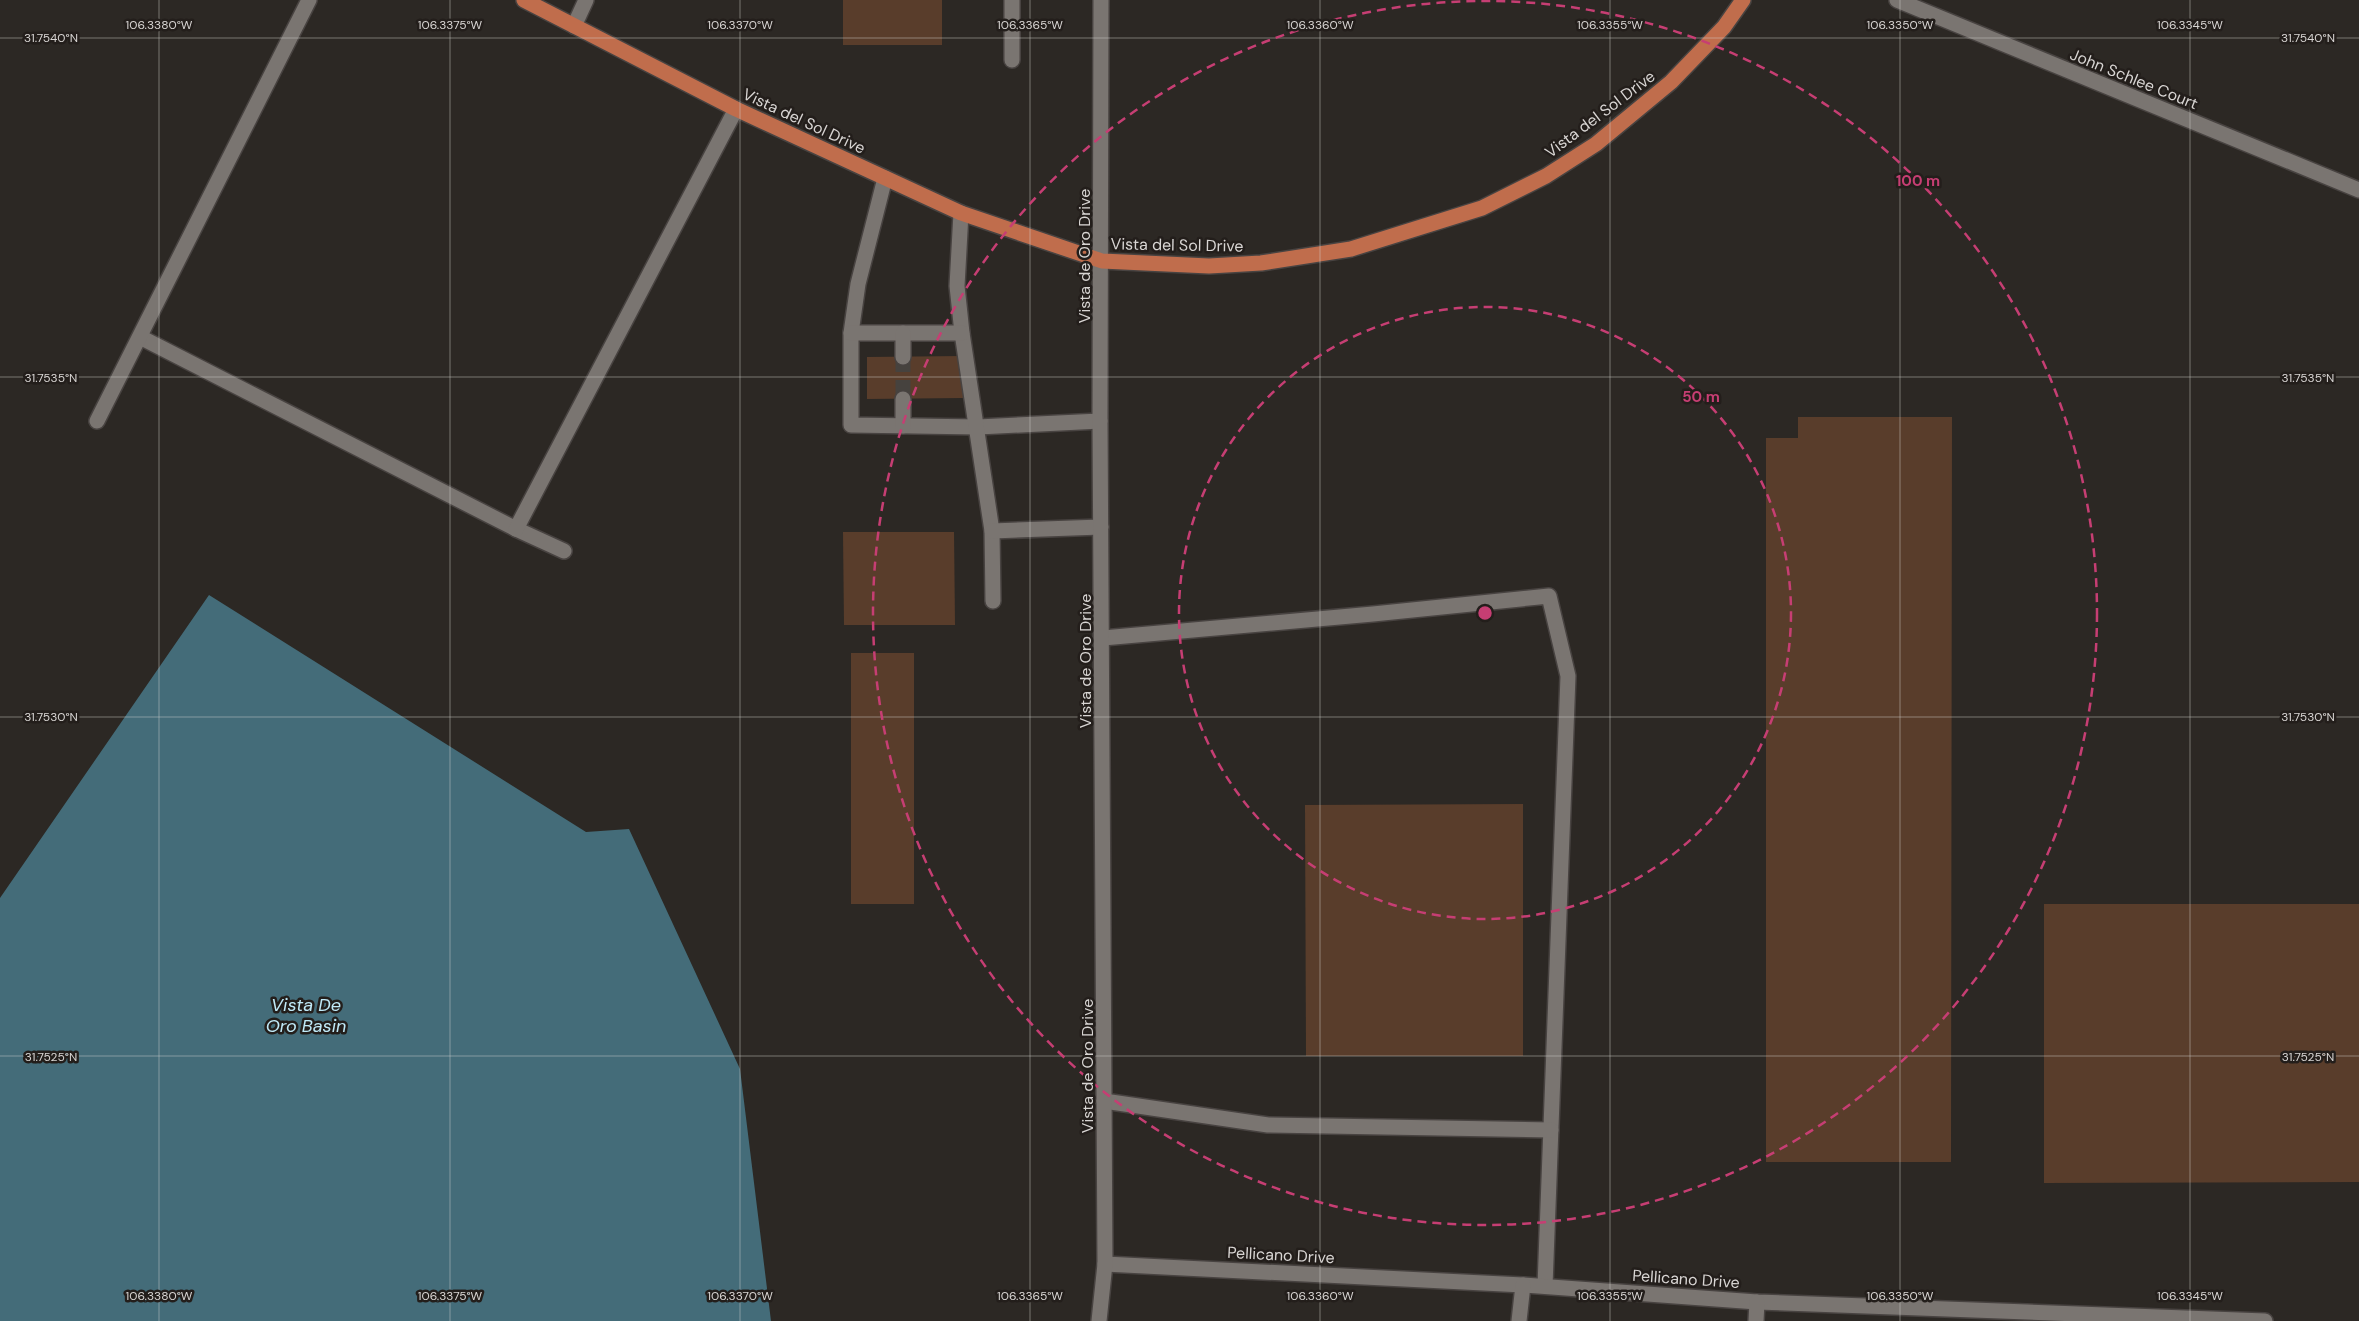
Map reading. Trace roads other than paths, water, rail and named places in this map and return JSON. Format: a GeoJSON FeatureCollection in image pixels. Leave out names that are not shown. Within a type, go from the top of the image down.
{"type":"FeatureCollection","features":[{"type":"Feature","properties":{"kind":"main road","name":"Vista del Sol Drive"},"geometry":{"type":"LineString","coordinates":[[524,0],[736,109],[961,213],[1102,260],[1209,266],[1261,263],[1351,249],[1482,208],[1546,176],[1596,144],[1671,82],[1724,27],[1743,0]]}},
{"type":"Feature","properties":{"kind":"street"},"geometry":{"type":"LineString","coordinates":[[97,421],[309,0]]}},
{"type":"Feature","properties":{"kind":"street"},"geometry":{"type":"LineString","coordinates":[[574,26],[586,0]]}},
{"type":"Feature","properties":{"kind":"street"},"geometry":{"type":"LineString","coordinates":[[1012,0],[1012,60]]}},
{"type":"Feature","properties":{"kind":"street","name":"Vista de Oro Drive"},"geometry":{"type":"LineString","coordinates":[[1099,1321],[1105,1264],[1103,638],[1100,421],[1102,260],[1101,0]]}},
{"type":"Feature","properties":{"kind":"street","name":"John Schlee Court"},"geometry":{"type":"LineString","coordinates":[[1897,0],[2359,190]]}},
{"type":"Feature","properties":{"kind":"street"},"geometry":{"type":"LineString","coordinates":[[516,530],[736,109]]}},
{"type":"Feature","properties":{"kind":"street"},"geometry":{"type":"LineString","coordinates":[[885,178],[858,284],[851,332],[851,425],[978,427],[1100,421]]}},
{"type":"Feature","properties":{"kind":"street"},"geometry":{"type":"LineString","coordinates":[[961,213],[957,286],[962,333],[978,427],[992,531],[993,601]]}},
{"type":"Feature","properties":{"kind":"street"},"geometry":{"type":"LineString","coordinates":[[851,332],[962,333]]}},
{"type":"Feature","properties":{"kind":"street"},"geometry":{"type":"LineString","coordinates":[[903,332],[903,357]]}},
{"type":"Feature","properties":{"kind":"street"},"geometry":{"type":"LineString","coordinates":[[140,337],[516,530],[564,551]]}},
{"type":"Feature","properties":{"kind":"street"},"geometry":{"type":"LineString","coordinates":[[903,399],[903,426]]}},
{"type":"Feature","properties":{"kind":"street"},"geometry":{"type":"LineString","coordinates":[[992,531],[1101,528]]}},
{"type":"Feature","properties":{"kind":"street"},"geometry":{"type":"LineString","coordinates":[[1103,638],[1549,596],[1568,676],[1545,1286]]}},
{"type":"Feature","properties":{"kind":"street"},"geometry":{"type":"LineString","coordinates":[[1104,1101],[1268,1125],[1551,1130]]}},
{"type":"Feature","properties":{"kind":"street","name":"Pellicano Drive"},"geometry":{"type":"LineString","coordinates":[[1105,1264],[1545,1286],[1757,1302],[2265,1321]]}},
{"type":"Feature","properties":{"kind":"street"},"geometry":{"type":"LineString","coordinates":[[1519,1321],[1523,1285]]}},
{"type":"Feature","properties":{"kind":"street"},"geometry":{"type":"LineString","coordinates":[[1756,1321],[1757,1302]]}},
{"type":"Feature","properties":{"kind":"water","name":"Vista De Oro Basin"},"geometry":{"type":"Polygon","coordinates":[[[209,595],[586,832],[629,829],[740,1069],[771,1321],[0,1321],[0,898],[209,595]]]}},
{"type":"Feature","properties":{"kind":"tunnel"},"geometry":{"type":"LineString","coordinates":[[903,357],[903,399]]}}]}
